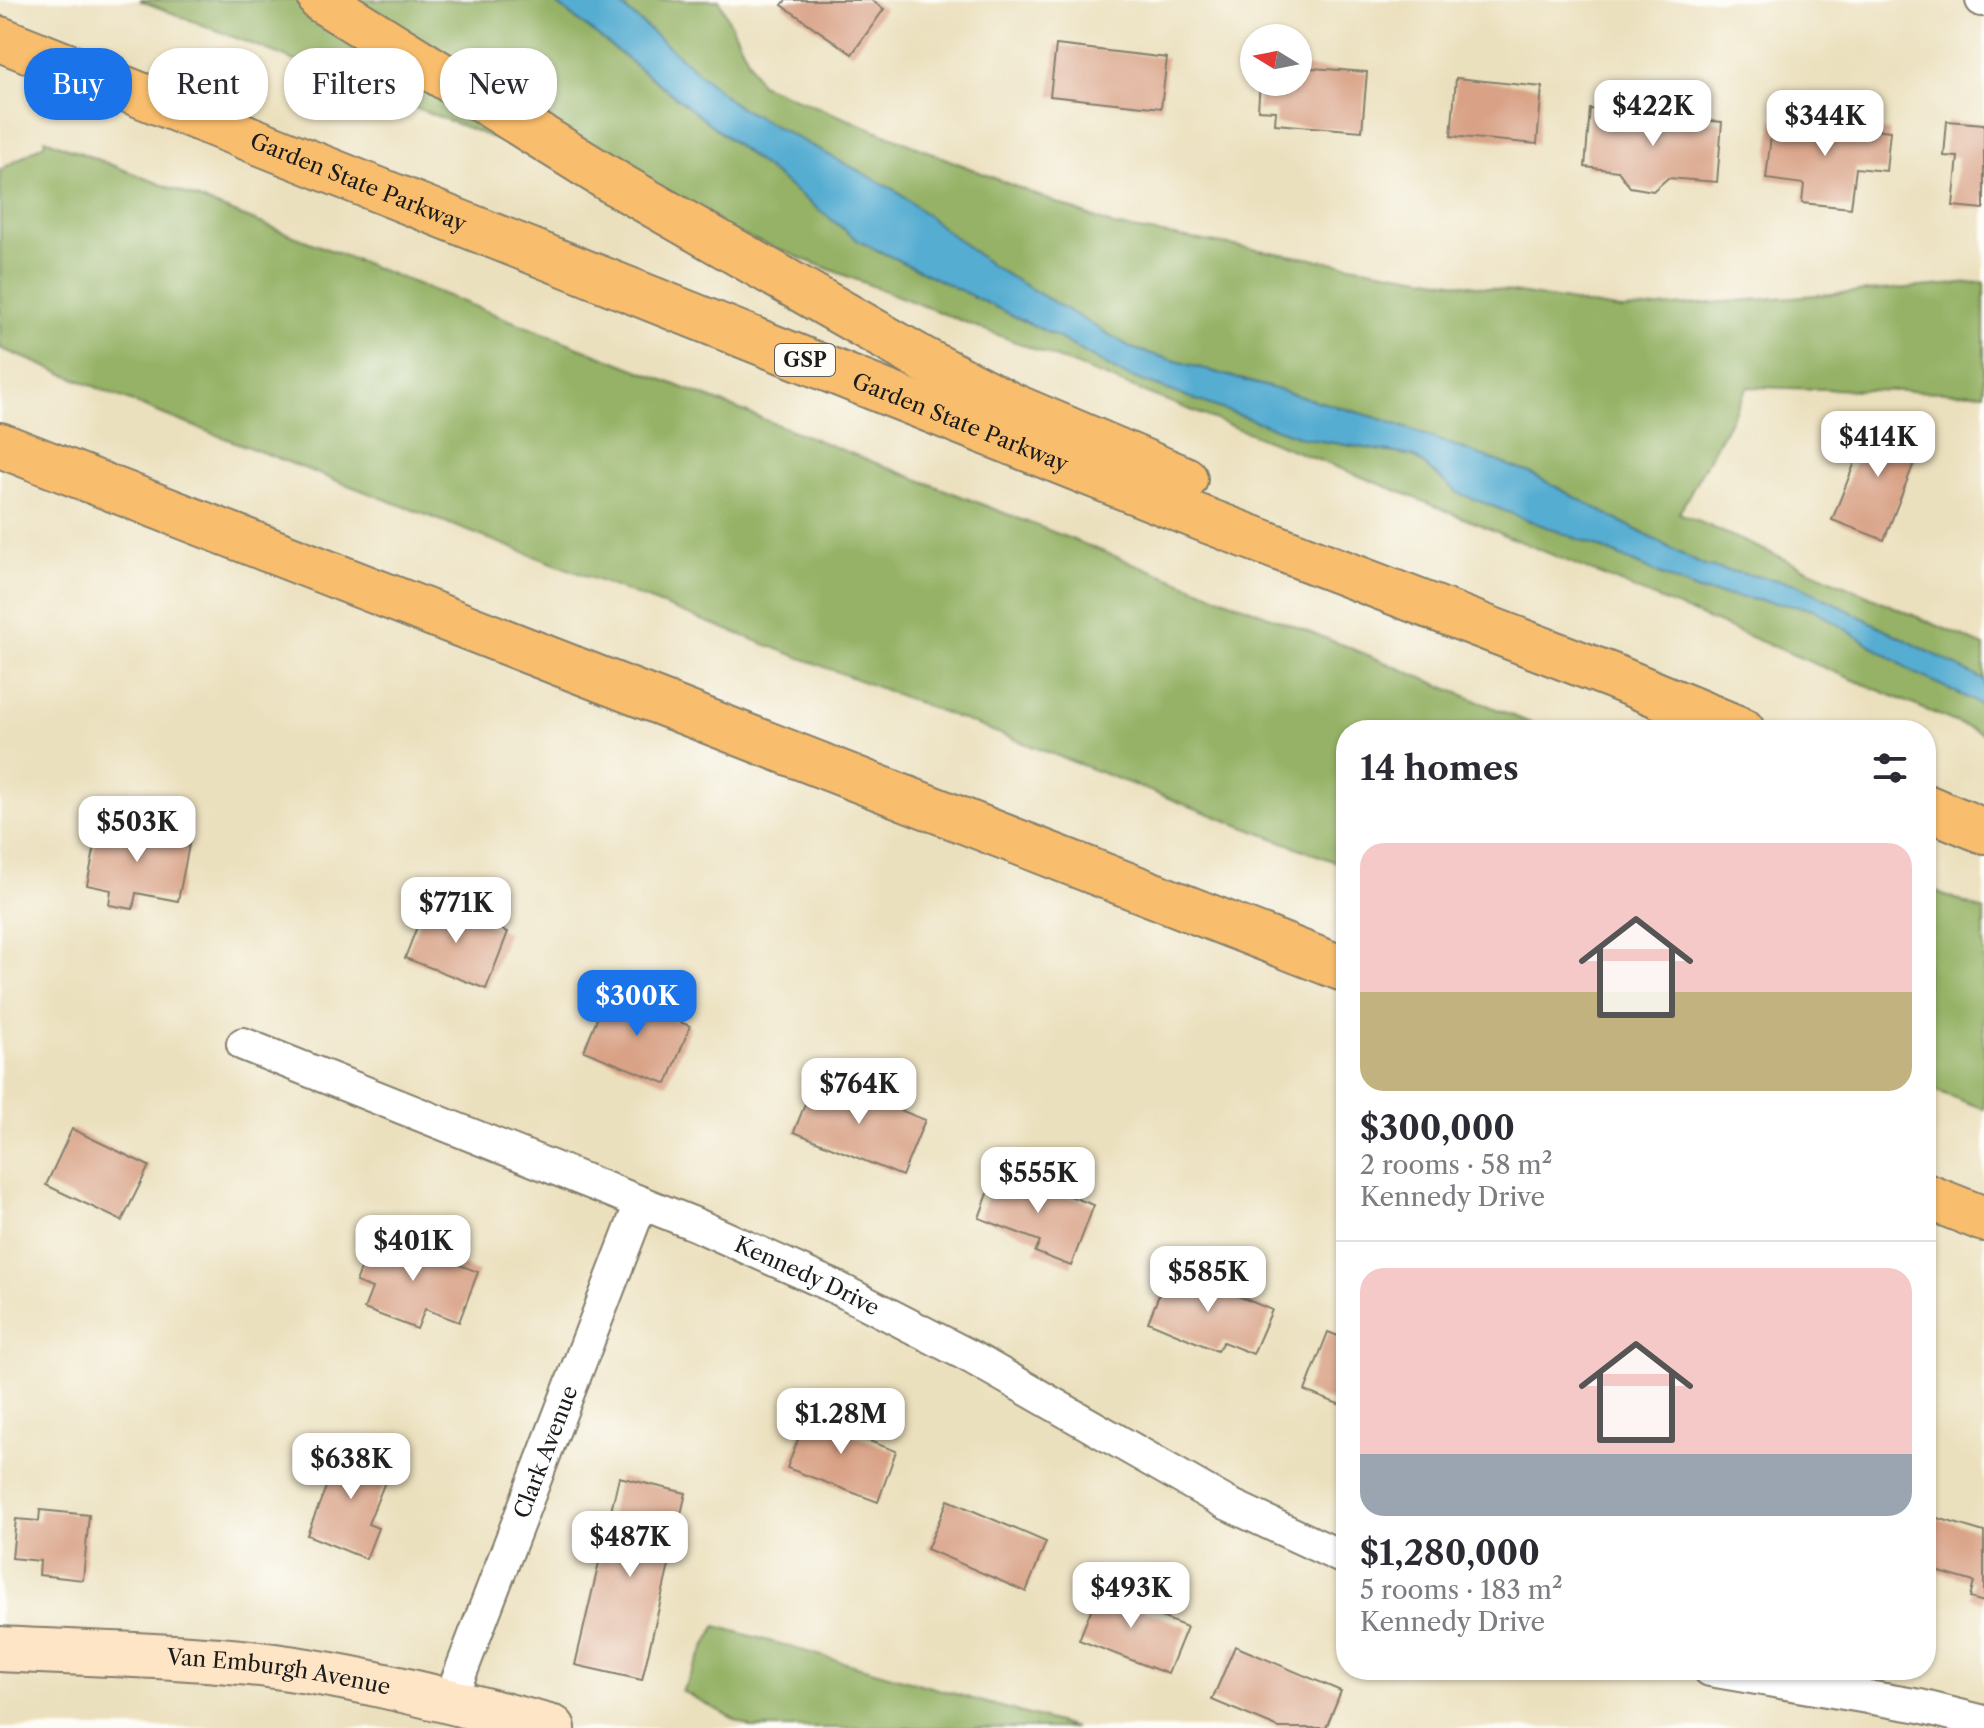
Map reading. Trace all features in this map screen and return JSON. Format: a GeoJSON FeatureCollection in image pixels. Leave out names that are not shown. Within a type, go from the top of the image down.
{"type":"FeatureCollection","features":[{"type":"Feature","properties":{"kind":"highway"},"geometry":{"type":"LineString","coordinates":[[321,0],[630,192],[924,360],[1011,405],[1218,492],[1612,676]]}},
{"type":"Feature","properties":{"kind":"highway","name":"Garden State Parkway"},"geometry":{"type":"LineString","coordinates":[[0,39],[1196,516],[1612,676],[1718,720]]}},
{"type":"Feature","properties":{"kind":"highway"},"geometry":{"type":"LineString","coordinates":[[0,445],[1336,966]]}},
{"type":"Feature","properties":{"kind":"highway"},"geometry":{"type":"LineString","coordinates":[[1936,811],[1984,831]]}},
{"type":"Feature","properties":{"kind":"highway"},"geometry":{"type":"LineString","coordinates":[[1936,1200],[1984,1219]]}},
{"type":"Feature","properties":{"kind":"main road","name":"Van Emburgh Avenue"},"geometry":{"type":"LineString","coordinates":[[0,1649],[221,1660],[320,1674],[450,1700],[553,1728]]}},
{"type":"Feature","properties":{"kind":"street","name":"Kennedy Drive"},"geometry":{"type":"LineString","coordinates":[[243,1044],[641,1203],[849,1294],[971,1357],[1226,1503],[1336,1554]]}},
{"type":"Feature","properties":{"kind":"street","name":"Clark Avenue"},"geometry":{"type":"LineString","coordinates":[[450,1700],[641,1203]]}},
{"type":"Feature","properties":{"kind":"street"},"geometry":{"type":"LineString","coordinates":[[1768,1680],[1920,1706],[1984,1722]]}},
{"type":"Feature","properties":{"kind":"green space"},"geometry":{"type":"Polygon","coordinates":[[[139,0],[719,0],[760,84],[1114,226],[1622,310],[1984,282],[1984,393],[1748,387],[1679,513],[1984,646],[1984,734],[1408,495],[447,120],[557,120],[557,48],[440,48],[440,117],[424,111],[424,48],[284,48],[284,57],[139,0]]]}},
{"type":"Feature","properties":{"kind":"green space"},"geometry":{"type":"Polygon","coordinates":[[[45,139],[1348,647],[1523,720],[1336,720],[1336,862],[167,416],[0,348],[0,170],[44,144],[45,139]]]}},
{"type":"Feature","properties":{"kind":"green space"},"geometry":{"type":"Polygon","coordinates":[[[1936,891],[1984,911],[1984,1109],[1936,1091],[1936,891]]]}},
{"type":"Feature","properties":{"kind":"green space"},"geometry":{"type":"Polygon","coordinates":[[[716,1626],[1075,1728],[751,1728],[682,1691],[716,1626]]]}},
{"type":"Feature","properties":{"kind":"water"},"geometry":{"type":"Polygon","coordinates":[[[552,0],[615,0],[737,106],[893,189],[992,266],[1134,349],[1381,419],[1530,473],[1704,566],[1797,584],[1984,680],[1984,706],[1915,673],[1813,609],[1698,591],[1598,547],[1458,493],[1413,456],[1303,438],[1120,373],[1057,337],[860,242],[552,0]]]}},
{"type":"Feature","properties":{"kind":"building"},"geometry":{"type":"Polygon","coordinates":[[[786,0],[871,0],[884,9],[852,54],[782,5],[786,0]]]}},
{"type":"Feature","properties":{"kind":"building"},"geometry":{"type":"Polygon","coordinates":[[[1056,45],[1167,58],[1161,108],[1050,96],[1056,45]]]}},
{"type":"Feature","properties":{"kind":"building"},"geometry":{"type":"Polygon","coordinates":[[[1312,68],[1367,72],[1362,131],[1275,124],[1276,111],[1258,110],[1259,96],[1312,96],[1312,68]]]}},
{"type":"Feature","properties":{"kind":"building"},"geometry":{"type":"Polygon","coordinates":[[[1456,78],[1542,87],[1537,144],[1451,136],[1456,78]]]}},
{"type":"Feature","properties":{"kind":"building"},"geometry":{"type":"Polygon","coordinates":[[[1590,109],[1722,122],[1717,182],[1668,178],[1653,191],[1630,187],[1618,171],[1585,167],[1590,109]]]}},
{"type":"Feature","properties":{"kind":"building"},"geometry":{"type":"Polygon","coordinates":[[[1773,118],[1890,131],[1886,171],[1856,168],[1851,208],[1802,203],[1804,184],[1766,179],[1773,118]]]}},
{"type":"Feature","properties":{"kind":"building"},"geometry":{"type":"Polygon","coordinates":[[[1947,121],[1984,124],[1984,209],[1953,206],[1958,157],[1944,156],[1947,121]]]}},
{"type":"Feature","properties":{"kind":"building"},"geometry":{"type":"Polygon","coordinates":[[[1873,417],[1924,437],[1884,540],[1832,520],[1873,417]]]}},
{"type":"Feature","properties":{"kind":"building"},"geometry":{"type":"Polygon","coordinates":[[[100,821],[190,840],[178,901],[136,893],[133,909],[109,905],[111,890],[87,885],[100,821]]]}},
{"type":"Feature","properties":{"kind":"building"},"geometry":{"type":"Polygon","coordinates":[[[427,901],[508,932],[486,989],[405,958],[427,901]]]}},
{"type":"Feature","properties":{"kind":"building"},"geometry":{"type":"Polygon","coordinates":[[[607,993],[690,1026],[667,1084],[584,1051],[607,993]]]}},
{"type":"Feature","properties":{"kind":"building"},"geometry":{"type":"Polygon","coordinates":[[[816,1076],[925,1120],[902,1176],[794,1132],[816,1076]]]}},
{"type":"Feature","properties":{"kind":"building"},"geometry":{"type":"Polygon","coordinates":[[[72,1129],[149,1166],[122,1221],[46,1185],[72,1129]]]}},
{"type":"Feature","properties":{"kind":"building"},"geometry":{"type":"Polygon","coordinates":[[[997,1169],[1094,1205],[1071,1266],[1035,1252],[1040,1241],[979,1218],[997,1169]]]}},
{"type":"Feature","properties":{"kind":"building"},"geometry":{"type":"Polygon","coordinates":[[[375,1232],[478,1272],[459,1322],[425,1309],[417,1329],[364,1309],[372,1288],[356,1282],[375,1232]]]}},
{"type":"Feature","properties":{"kind":"building"},"geometry":{"type":"Polygon","coordinates":[[[1170,1268],[1272,1310],[1253,1354],[1223,1342],[1217,1351],[1148,1322],[1170,1268]]]}},
{"type":"Feature","properties":{"kind":"building"},"geometry":{"type":"Polygon","coordinates":[[[1328,1332],[1336,1335],[1336,1403],[1305,1391],[1328,1332]]]}},
{"type":"Feature","properties":{"kind":"building"},"geometry":{"type":"Polygon","coordinates":[[[811,1406],[844,1418],[840,1430],[896,1451],[878,1502],[787,1468],[811,1406]]]}},
{"type":"Feature","properties":{"kind":"building"},"geometry":{"type":"Polygon","coordinates":[[[344,1442],[393,1462],[368,1524],[378,1528],[366,1559],[307,1535],[344,1442]]]}},
{"type":"Feature","properties":{"kind":"building"},"geometry":{"type":"Polygon","coordinates":[[[619,1477],[686,1493],[642,1680],[575,1665],[619,1477]]]}},
{"type":"Feature","properties":{"kind":"building"},"geometry":{"type":"Polygon","coordinates":[[[948,1500],[1046,1542],[1026,1592],[927,1549],[948,1500]]]}},
{"type":"Feature","properties":{"kind":"building"},"geometry":{"type":"Polygon","coordinates":[[[40,1510],[89,1515],[83,1580],[39,1575],[40,1561],[12,1558],[16,1519],[39,1521],[40,1510]]]}},
{"type":"Feature","properties":{"kind":"building"},"geometry":{"type":"Polygon","coordinates":[[[1936,1518],[1984,1532],[1984,1602],[1970,1598],[1974,1582],[1936,1571],[1936,1518]]]}},
{"type":"Feature","properties":{"kind":"building"},"geometry":{"type":"Polygon","coordinates":[[[1103,1580],[1135,1592],[1130,1605],[1187,1627],[1168,1674],[1079,1640],[1103,1580]]]}},
{"type":"Feature","properties":{"kind":"building"},"geometry":{"type":"Polygon","coordinates":[[[1235,1646],[1341,1691],[1326,1728],[1279,1728],[1212,1700],[1235,1646]]]}}]}
